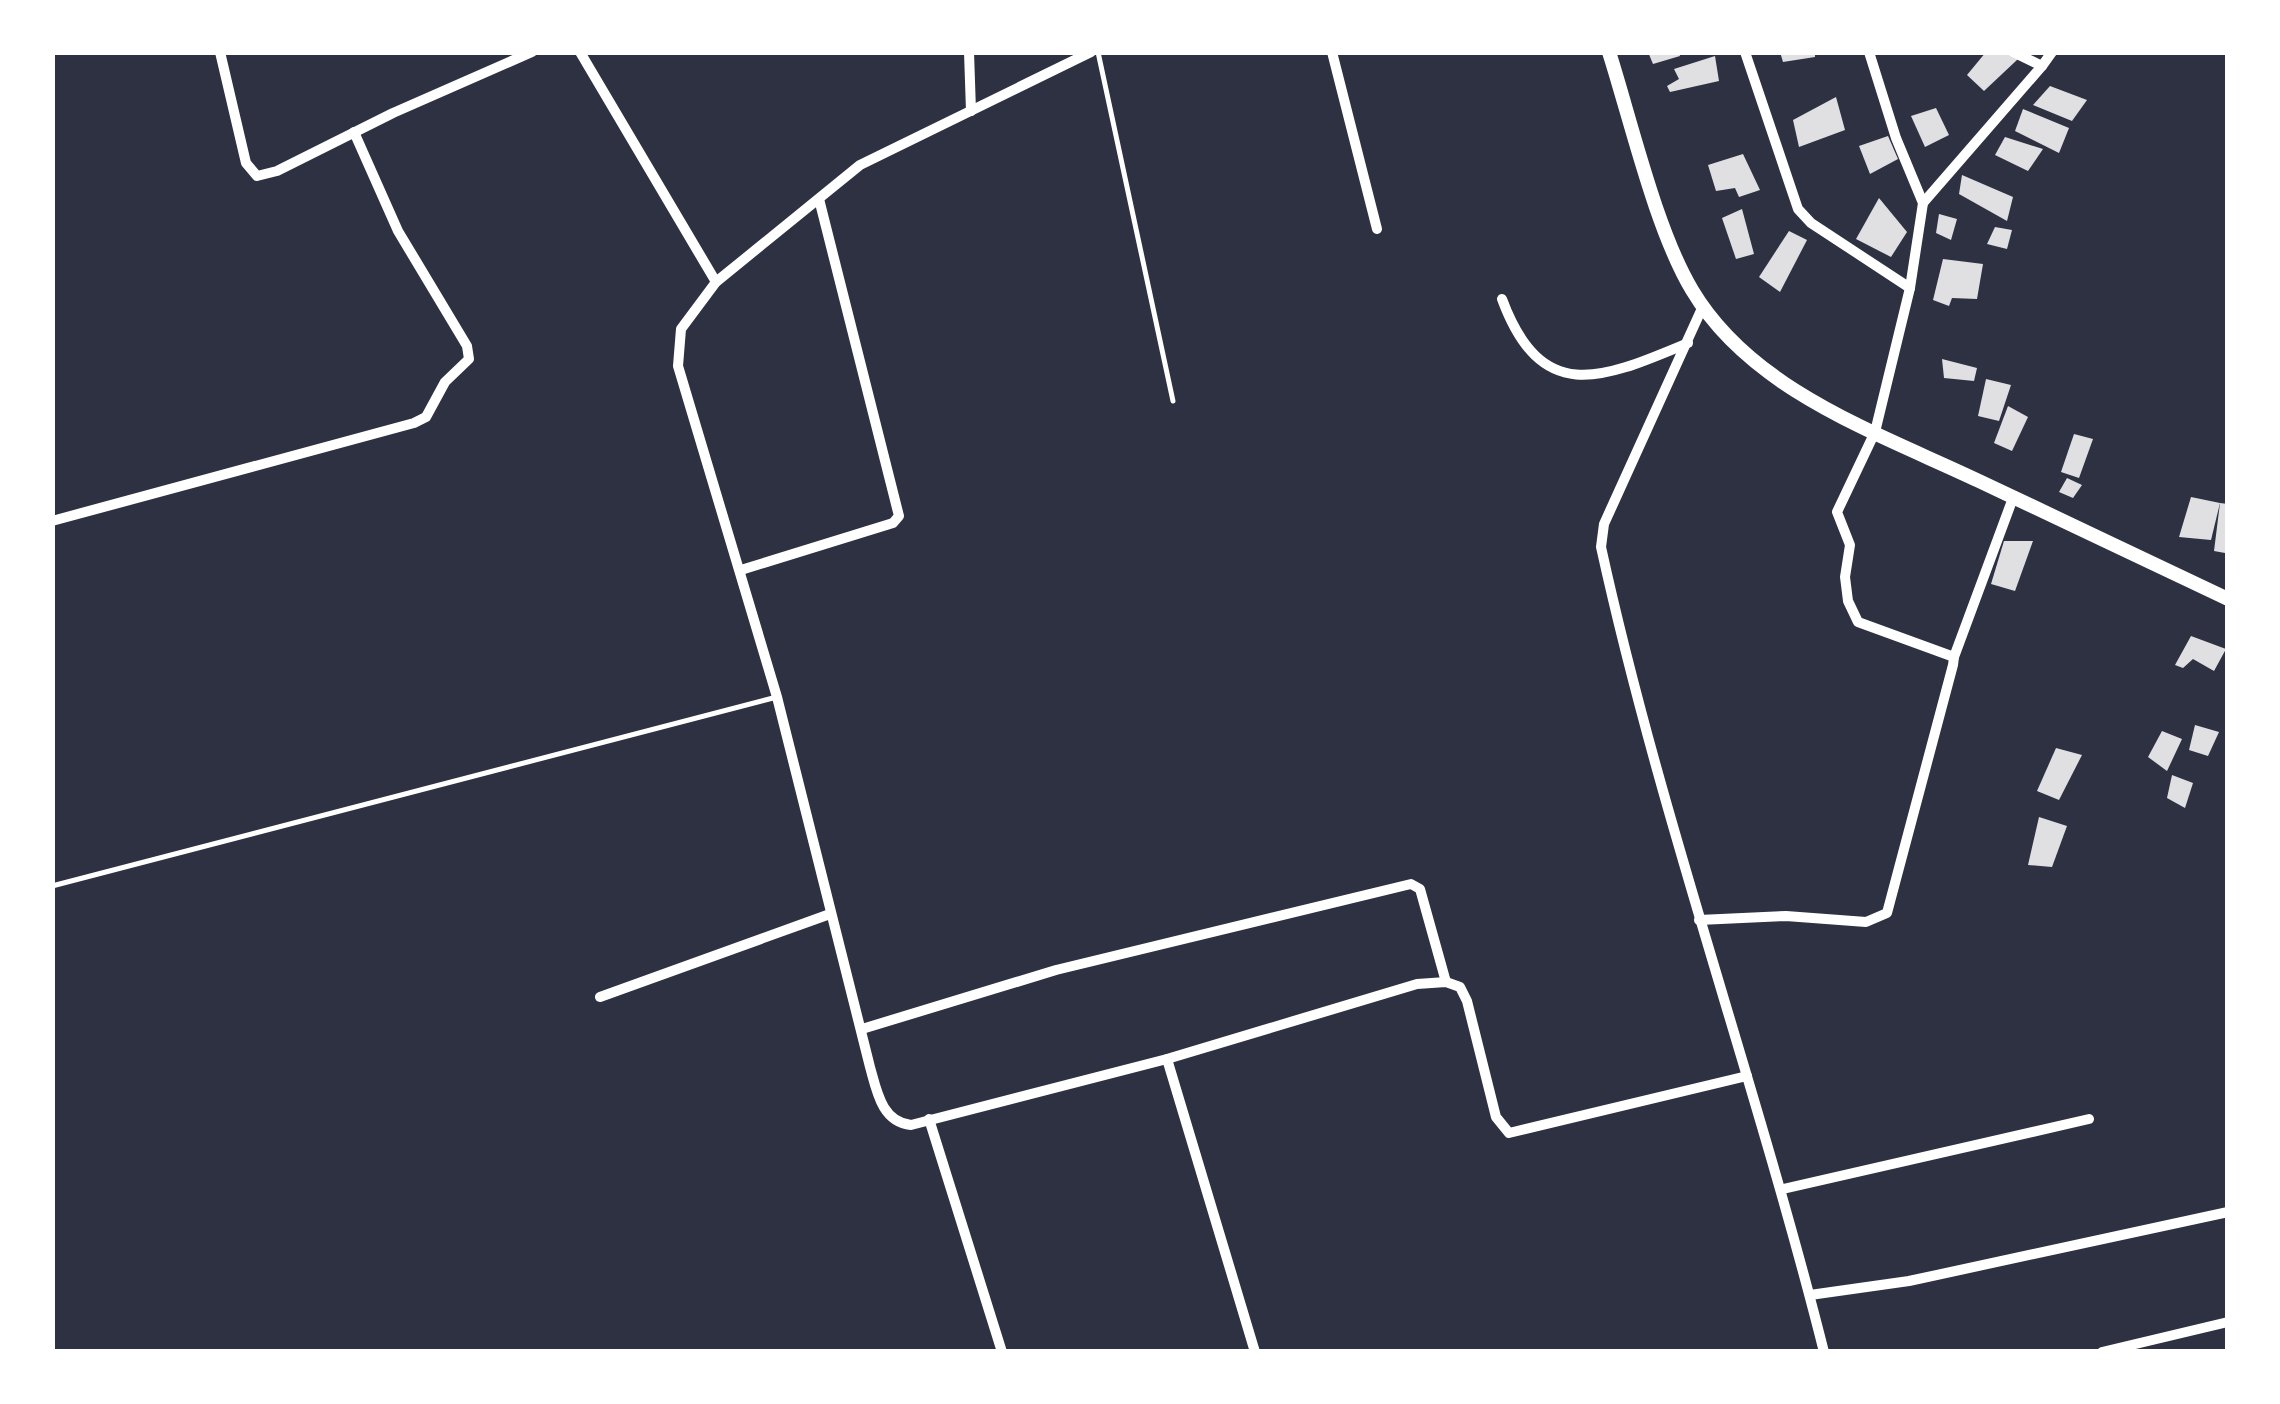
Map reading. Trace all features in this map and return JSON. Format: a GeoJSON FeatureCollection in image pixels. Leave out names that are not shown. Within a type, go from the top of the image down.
{"type":"FeatureCollection","features":[{"type":"Feature","properties":{"kind":"main road"},"geometry":{"type":"LineString","coordinates":[[1609,52],[1684,274],[1703,306],[1766,371],[1874,432],[2228,599]]}},
{"type":"Feature","properties":{"kind":"street"},"geometry":{"type":"LineString","coordinates":[[220,52],[251,174],[276,171],[532,52]]}},
{"type":"Feature","properties":{"kind":"street"},"geometry":{"type":"LineString","coordinates":[[580,52],[716,282]]}},
{"type":"Feature","properties":{"kind":"street"},"geometry":{"type":"LineString","coordinates":[[969,52],[971,111]]}},
{"type":"Feature","properties":{"kind":"street"},"geometry":{"type":"LineString","coordinates":[[1094,52],[860,165],[716,282],[687,318],[678,343],[678,366],[777,697],[830,914],[886,1114],[897,1124],[930,1119],[1167,1059],[1418,984],[1446,982],[1460,988],[1467,1002],[1496,1117],[1510,1133],[1747,1076]]}},
{"type":"Feature","properties":{"kind":"street"},"geometry":{"type":"LineString","coordinates":[[1332,52],[1376,229]]}},
{"type":"Feature","properties":{"kind":"street"},"geometry":{"type":"LineString","coordinates":[[1744,52],[1798,209],[1811,223],[1910,288]]}},
{"type":"Feature","properties":{"kind":"street"},"geometry":{"type":"LineString","coordinates":[[1869,52],[1896,138],[1923,202],[1910,288],[1874,432],[1837,512],[1850,545],[1845,577],[1848,602],[1864,627],[1954,657]]}},
{"type":"Feature","properties":{"kind":"street"},"geometry":{"type":"LineString","coordinates":[[2013,52],[2042,66]]}},
{"type":"Feature","properties":{"kind":"street"},"geometry":{"type":"LineString","coordinates":[[1923,202],[2052,52]]}},
{"type":"Feature","properties":{"kind":"street"},"geometry":{"type":"LineString","coordinates":[[52,521],[414,423],[432,410],[445,382],[469,359],[467,346],[398,231],[354,132]]}},
{"type":"Feature","properties":{"kind":"street"},"geometry":{"type":"LineString","coordinates":[[741,570],[893,524],[899,516],[819,199]]}},
{"type":"Feature","properties":{"kind":"street"},"geometry":{"type":"LineString","coordinates":[[1502,299],[1511,325],[1540,363],[1564,376],[1612,374],[1688,342]]}},
{"type":"Feature","properties":{"kind":"street"},"geometry":{"type":"LineString","coordinates":[[1703,306],[1604,524],[1601,548],[1651,754],[1698,920],[1783,1190],[1824,1352]]}},
{"type":"Feature","properties":{"kind":"street"},"geometry":{"type":"LineString","coordinates":[[1698,920],[1786,916],[1866,922],[1887,914],[1954,657],[2014,498]]}},
{"type":"Feature","properties":{"kind":"street"},"geometry":{"type":"LineString","coordinates":[[862,1028],[1056,970],[1411,884],[1420,889],[1446,982]]}},
{"type":"Feature","properties":{"kind":"street"},"geometry":{"type":"LineString","coordinates":[[600,997],[830,914]]}},
{"type":"Feature","properties":{"kind":"street"},"geometry":{"type":"LineString","coordinates":[[1167,1059],[1255,1352]]}},
{"type":"Feature","properties":{"kind":"street"},"geometry":{"type":"LineString","coordinates":[[930,1119],[1002,1352]]}},
{"type":"Feature","properties":{"kind":"street"},"geometry":{"type":"LineString","coordinates":[[1783,1190],[2090,1119]]}},
{"type":"Feature","properties":{"kind":"street"},"geometry":{"type":"LineString","coordinates":[[1810,1295],[1910,1281],[2228,1212]]}},
{"type":"Feature","properties":{"kind":"street"},"geometry":{"type":"LineString","coordinates":[[2102,1352],[2228,1322]]}},
{"type":"Feature","properties":{"kind":"lane"},"geometry":{"type":"LineString","coordinates":[[1094,52],[1172,400]]}},
{"type":"Feature","properties":{"kind":"lane"},"geometry":{"type":"LineString","coordinates":[[52,886],[777,697]]}},
{"type":"Feature","properties":{"kind":"building"},"geometry":{"type":"Polygon","coordinates":[[[1648,52],[1679,52],[1680,56],[1653,64],[1648,52]]]}},
{"type":"Feature","properties":{"kind":"building"},"geometry":{"type":"Polygon","coordinates":[[[1780,52],[1815,52],[1815,57],[1783,62],[1780,52]]]}},
{"type":"Feature","properties":{"kind":"building"},"geometry":{"type":"Polygon","coordinates":[[[1986,52],[2008,52],[2018,59],[1984,91],[1967,75],[1986,52]]]}},
{"type":"Feature","properties":{"kind":"building"},"geometry":{"type":"Polygon","coordinates":[[[1715,56],[1719,81],[1670,92],[1667,86],[1679,79],[1674,69],[1715,56]]]}},
{"type":"Feature","properties":{"kind":"building"},"geometry":{"type":"Polygon","coordinates":[[[2050,86],[2087,100],[2072,121],[2033,105],[2050,86]]]}},
{"type":"Feature","properties":{"kind":"building"},"geometry":{"type":"Polygon","coordinates":[[[1836,97],[1845,130],[1799,147],[1793,120],[1836,97]]]}},
{"type":"Feature","properties":{"kind":"building"},"geometry":{"type":"Polygon","coordinates":[[[1936,108],[1949,135],[1925,147],[1911,116],[1936,108]]]}},
{"type":"Feature","properties":{"kind":"building"},"geometry":{"type":"Polygon","coordinates":[[[2023,109],[2069,128],[2059,153],[2015,131],[2023,109]]]}},
{"type":"Feature","properties":{"kind":"building"},"geometry":{"type":"Polygon","coordinates":[[[1888,136],[1898,159],[1870,174],[1859,146],[1888,136]]]}},
{"type":"Feature","properties":{"kind":"building"},"geometry":{"type":"Polygon","coordinates":[[[2005,137],[2043,149],[2028,171],[1995,155],[2005,137]]]}},
{"type":"Feature","properties":{"kind":"building"},"geometry":{"type":"Polygon","coordinates":[[[1743,154],[1760,190],[1739,197],[1735,188],[1716,191],[1708,165],[1743,154]]]}},
{"type":"Feature","properties":{"kind":"building"},"geometry":{"type":"Polygon","coordinates":[[[1962,175],[2013,197],[2007,221],[1959,194],[1962,175]]]}},
{"type":"Feature","properties":{"kind":"building"},"geometry":{"type":"Polygon","coordinates":[[[1879,198],[1907,232],[1891,257],[1856,239],[1879,198]]]}},
{"type":"Feature","properties":{"kind":"building"},"geometry":{"type":"Polygon","coordinates":[[[1742,209],[1754,254],[1736,259],[1722,218],[1742,209]]]}},
{"type":"Feature","properties":{"kind":"building"},"geometry":{"type":"Polygon","coordinates":[[[1939,214],[1957,219],[1951,240],[1936,233],[1939,214]]]}},
{"type":"Feature","properties":{"kind":"building"},"geometry":{"type":"Polygon","coordinates":[[[1995,227],[2012,230],[2007,249],[1987,244],[1995,227]]]}},
{"type":"Feature","properties":{"kind":"building"},"geometry":{"type":"Polygon","coordinates":[[[1789,231],[1807,240],[1780,292],[1759,277],[1789,231]]]}},
{"type":"Feature","properties":{"kind":"building"},"geometry":{"type":"Polygon","coordinates":[[[1943,259],[1983,264],[1977,299],[1952,298],[1949,306],[1933,300],[1943,259]]]}},
{"type":"Feature","properties":{"kind":"building"},"geometry":{"type":"Polygon","coordinates":[[[1942,359],[1977,368],[1974,381],[1944,378],[1942,359]]]}},
{"type":"Feature","properties":{"kind":"building"},"geometry":{"type":"Polygon","coordinates":[[[1986,379],[2011,385],[1999,421],[1978,416],[1986,379]]]}},
{"type":"Feature","properties":{"kind":"building"},"geometry":{"type":"Polygon","coordinates":[[[2008,406],[2028,417],[2012,451],[1994,443],[2008,406]]]}},
{"type":"Feature","properties":{"kind":"building"},"geometry":{"type":"Polygon","coordinates":[[[2074,434],[2093,439],[2079,478],[2061,472],[2074,434]]]}},
{"type":"Feature","properties":{"kind":"building"},"geometry":{"type":"Polygon","coordinates":[[[2067,478],[2082,485],[2073,498],[2059,492],[2067,478]]]}},
{"type":"Feature","properties":{"kind":"building"},"geometry":{"type":"Polygon","coordinates":[[[2191,497],[2220,503],[2211,540],[2179,537],[2191,497]]]}},
{"type":"Feature","properties":{"kind":"building"},"geometry":{"type":"Polygon","coordinates":[[[2220,503],[2228,504],[2225,553],[2214,551],[2220,503]]]}},
{"type":"Feature","properties":{"kind":"building"},"geometry":{"type":"Polygon","coordinates":[[[2004,541],[2033,541],[2015,591],[1991,584],[2004,541]]]}},
{"type":"Feature","properties":{"kind":"building"},"geometry":{"type":"Polygon","coordinates":[[[2191,636],[2226,649],[2214,671],[2193,659],[2183,668],[2175,665],[2191,636]]]}},
{"type":"Feature","properties":{"kind":"building"},"geometry":{"type":"Polygon","coordinates":[[[2195,725],[2219,732],[2208,756],[2189,750],[2195,725]]]}},
{"type":"Feature","properties":{"kind":"building"},"geometry":{"type":"Polygon","coordinates":[[[2162,731],[2182,739],[2167,771],[2148,757],[2162,731]]]}},
{"type":"Feature","properties":{"kind":"building"},"geometry":{"type":"Polygon","coordinates":[[[2056,748],[2082,755],[2059,800],[2037,791],[2056,748]]]}},
{"type":"Feature","properties":{"kind":"building"},"geometry":{"type":"Polygon","coordinates":[[[2172,775],[2193,783],[2185,808],[2167,798],[2172,775]]]}},
{"type":"Feature","properties":{"kind":"building"},"geometry":{"type":"Polygon","coordinates":[[[2039,817],[2067,826],[2052,867],[2028,865],[2039,817]]]}}]}
